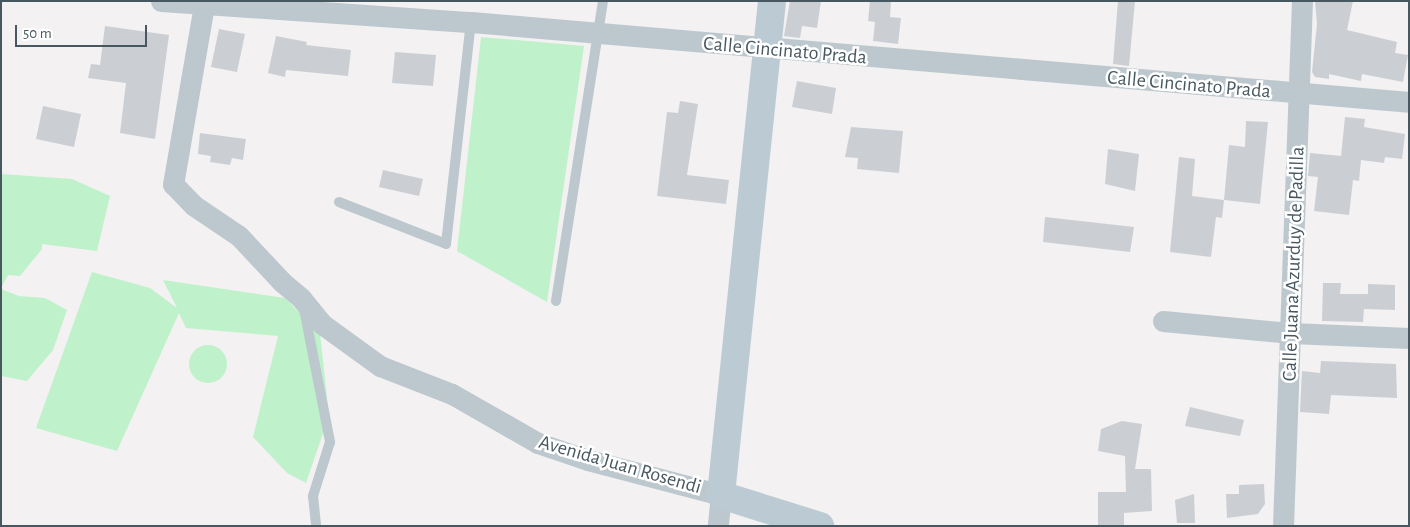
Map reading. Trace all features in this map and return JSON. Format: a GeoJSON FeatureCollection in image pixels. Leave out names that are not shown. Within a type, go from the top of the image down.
{"type":"FeatureCollection","features":[{"type":"Feature","properties":{"kind":"main road"},"geometry":{"type":"LineString","coordinates":[[721,494],[772,1]]}},
{"type":"Feature","properties":{"kind":"main road","name":"Avenida Juan Rosendi"},"geometry":{"type":"LineString","coordinates":[[721,494],[820,526]]}},
{"type":"Feature","properties":{"kind":"street","name":"Calle Cincinato Prada"},"geometry":{"type":"LineString","coordinates":[[161,1],[204,5],[302,6],[767,50],[1409,102]]}},
{"type":"Feature","properties":{"kind":"street","name":"Calle Juana Azurduy de Padilla"},"geometry":{"type":"LineString","coordinates":[[1283,526],[1301,94],[1302,1]]}},
{"type":"Feature","properties":{"kind":"street","name":"Avenida Juan Rosendi"},"geometry":{"type":"LineString","coordinates":[[204,5],[173,184],[193,205],[240,236],[282,282],[302,298],[329,330],[380,366],[452,394],[538,443],[588,460],[721,494]]}},
{"type":"Feature","properties":{"kind":"street"},"geometry":{"type":"LineString","coordinates":[[1164,321],[1291,333],[1409,338]]}},
{"type":"Feature","properties":{"kind":"street"},"geometry":{"type":"LineString","coordinates":[[718,526],[721,494]]}},
{"type":"Feature","properties":{"kind":"lane"},"geometry":{"type":"LineString","coordinates":[[556,301],[603,1]]}},
{"type":"Feature","properties":{"kind":"lane"},"geometry":{"type":"LineString","coordinates":[[339,202],[446,244],[471,22]]}},
{"type":"Feature","properties":{"kind":"lane"},"geometry":{"type":"LineString","coordinates":[[302,298],[330,442],[313,496],[316,526]]}},
{"type":"Feature","properties":{"kind":"green space"},"geometry":{"type":"Polygon","coordinates":[[[481,37],[584,46],[547,302],[457,251],[481,37]]]}},
{"type":"Feature","properties":{"kind":"green space"},"geometry":{"type":"Polygon","coordinates":[[[1,174],[72,179],[110,196],[97,251],[42,244],[42,249],[20,276],[8,275],[1,288],[1,174]]]}},
{"type":"Feature","properties":{"kind":"green space"},"geometry":{"type":"Polygon","coordinates":[[[92,272],[150,288],[177,308],[163,280],[285,298],[320,333],[329,416],[306,483],[287,473],[253,437],[278,336],[186,328],[179,313],[117,451],[36,428],[92,272]]]}},
{"type":"Feature","properties":{"kind":"green space"},"geometry":{"type":"Polygon","coordinates":[[[1,289],[19,296],[45,298],[67,310],[53,350],[27,381],[1,376],[1,289]]]}},
{"type":"Feature","properties":{"kind":"green space"},"geometry":{"type":"Polygon","coordinates":[[[208,345],[221,351],[227,364],[221,377],[208,383],[195,377],[189,364],[195,351],[208,345]]]}},
{"type":"Feature","properties":{"kind":"building"},"geometry":{"type":"Polygon","coordinates":[[[790,1],[821,1],[817,28],[802,26],[800,38],[784,36],[790,1]]]}},
{"type":"Feature","properties":{"kind":"building"},"geometry":{"type":"Polygon","coordinates":[[[870,1],[891,1],[890,17],[901,18],[898,44],[873,41],[875,22],[868,21],[870,1]]]}},
{"type":"Feature","properties":{"kind":"building"},"geometry":{"type":"Polygon","coordinates":[[[1118,1],[1135,1],[1129,66],[1113,64],[1118,1]]]}},
{"type":"Feature","properties":{"kind":"building"},"geometry":{"type":"Polygon","coordinates":[[[1315,1],[1353,1],[1347,30],[1397,42],[1395,53],[1408,55],[1403,82],[1362,74],[1361,81],[1329,74],[1329,79],[1315,77],[1312,72],[1317,24],[1315,1]]]}},
{"type":"Feature","properties":{"kind":"building"},"geometry":{"type":"Polygon","coordinates":[[[105,26],[169,35],[155,139],[120,133],[126,83],[88,78],[91,64],[100,65],[105,26]]]}},
{"type":"Feature","properties":{"kind":"building"},"geometry":{"type":"Polygon","coordinates":[[[219,29],[245,34],[237,72],[211,67],[219,29]]]}},
{"type":"Feature","properties":{"kind":"building"},"geometry":{"type":"Polygon","coordinates":[[[276,36],[307,42],[306,45],[351,50],[348,76],[286,70],[285,77],[268,73],[276,36]]]}},
{"type":"Feature","properties":{"kind":"building"},"geometry":{"type":"Polygon","coordinates":[[[395,52],[436,55],[433,86],[392,83],[395,52]]]}},
{"type":"Feature","properties":{"kind":"building"},"geometry":{"type":"Polygon","coordinates":[[[797,81],[836,88],[832,114],[792,107],[797,81]]]}},
{"type":"Feature","properties":{"kind":"building"},"geometry":{"type":"Polygon","coordinates":[[[680,101],[698,104],[687,175],[729,180],[726,204],[657,196],[667,112],[678,113],[680,101]]]}},
{"type":"Feature","properties":{"kind":"building"},"geometry":{"type":"Polygon","coordinates":[[[43,106],[81,114],[74,147],[36,139],[43,106]]]}},
{"type":"Feature","properties":{"kind":"building"},"geometry":{"type":"Polygon","coordinates":[[[1345,117],[1365,119],[1364,127],[1405,134],[1402,159],[1385,157],[1384,163],[1361,160],[1359,181],[1353,180],[1349,215],[1314,211],[1318,177],[1308,176],[1310,153],[1341,156],[1345,117]]]}},
{"type":"Feature","properties":{"kind":"building"},"geometry":{"type":"Polygon","coordinates":[[[1246,121],[1268,122],[1260,204],[1224,200],[1229,145],[1245,147],[1246,121]]]}},
{"type":"Feature","properties":{"kind":"building"},"geometry":{"type":"Polygon","coordinates":[[[851,127],[903,131],[899,173],[857,169],[858,158],[845,157],[851,127]]]}},
{"type":"Feature","properties":{"kind":"building"},"geometry":{"type":"Polygon","coordinates":[[[200,133],[246,139],[243,160],[232,158],[230,165],[210,162],[211,156],[198,154],[200,133]]]}},
{"type":"Feature","properties":{"kind":"building"},"geometry":{"type":"Polygon","coordinates":[[[1108,149],[1139,154],[1135,191],[1105,184],[1108,149]]]}},
{"type":"Feature","properties":{"kind":"building"},"geometry":{"type":"Polygon","coordinates":[[[1179,157],[1195,159],[1192,196],[1224,200],[1222,218],[1216,217],[1211,257],[1170,252],[1179,157]]]}},
{"type":"Feature","properties":{"kind":"building"},"geometry":{"type":"Polygon","coordinates":[[[383,170],[423,179],[419,196],[379,187],[383,170]]]}},
{"type":"Feature","properties":{"kind":"building"},"geometry":{"type":"Polygon","coordinates":[[[1045,217],[1134,227],[1130,252],[1043,242],[1045,217]]]}},
{"type":"Feature","properties":{"kind":"building"},"geometry":{"type":"Polygon","coordinates":[[[1323,283],[1341,283],[1340,294],[1368,294],[1368,284],[1395,285],[1395,310],[1364,309],[1363,322],[1322,321],[1323,283]]]}},
{"type":"Feature","properties":{"kind":"building"},"geometry":{"type":"Polygon","coordinates":[[[1321,361],[1396,364],[1397,398],[1331,395],[1329,414],[1300,412],[1302,371],[1320,373],[1321,361]]]}},
{"type":"Feature","properties":{"kind":"building"},"geometry":{"type":"Polygon","coordinates":[[[1190,407],[1244,420],[1240,436],[1185,426],[1190,407]]]}},
{"type":"Feature","properties":{"kind":"building"},"geometry":{"type":"Polygon","coordinates":[[[1122,421],[1142,424],[1135,469],[1151,469],[1152,511],[1124,513],[1124,525],[1098,525],[1098,492],[1126,492],[1125,456],[1098,451],[1101,429],[1122,421]]]}},
{"type":"Feature","properties":{"kind":"building"},"geometry":{"type":"Polygon","coordinates":[[[1264,484],[1265,504],[1258,514],[1227,518],[1226,494],[1239,494],[1239,485],[1264,484]]]}},
{"type":"Feature","properties":{"kind":"building"},"geometry":{"type":"Polygon","coordinates":[[[1194,494],[1195,523],[1177,523],[1175,500],[1194,494]]]}}]}
